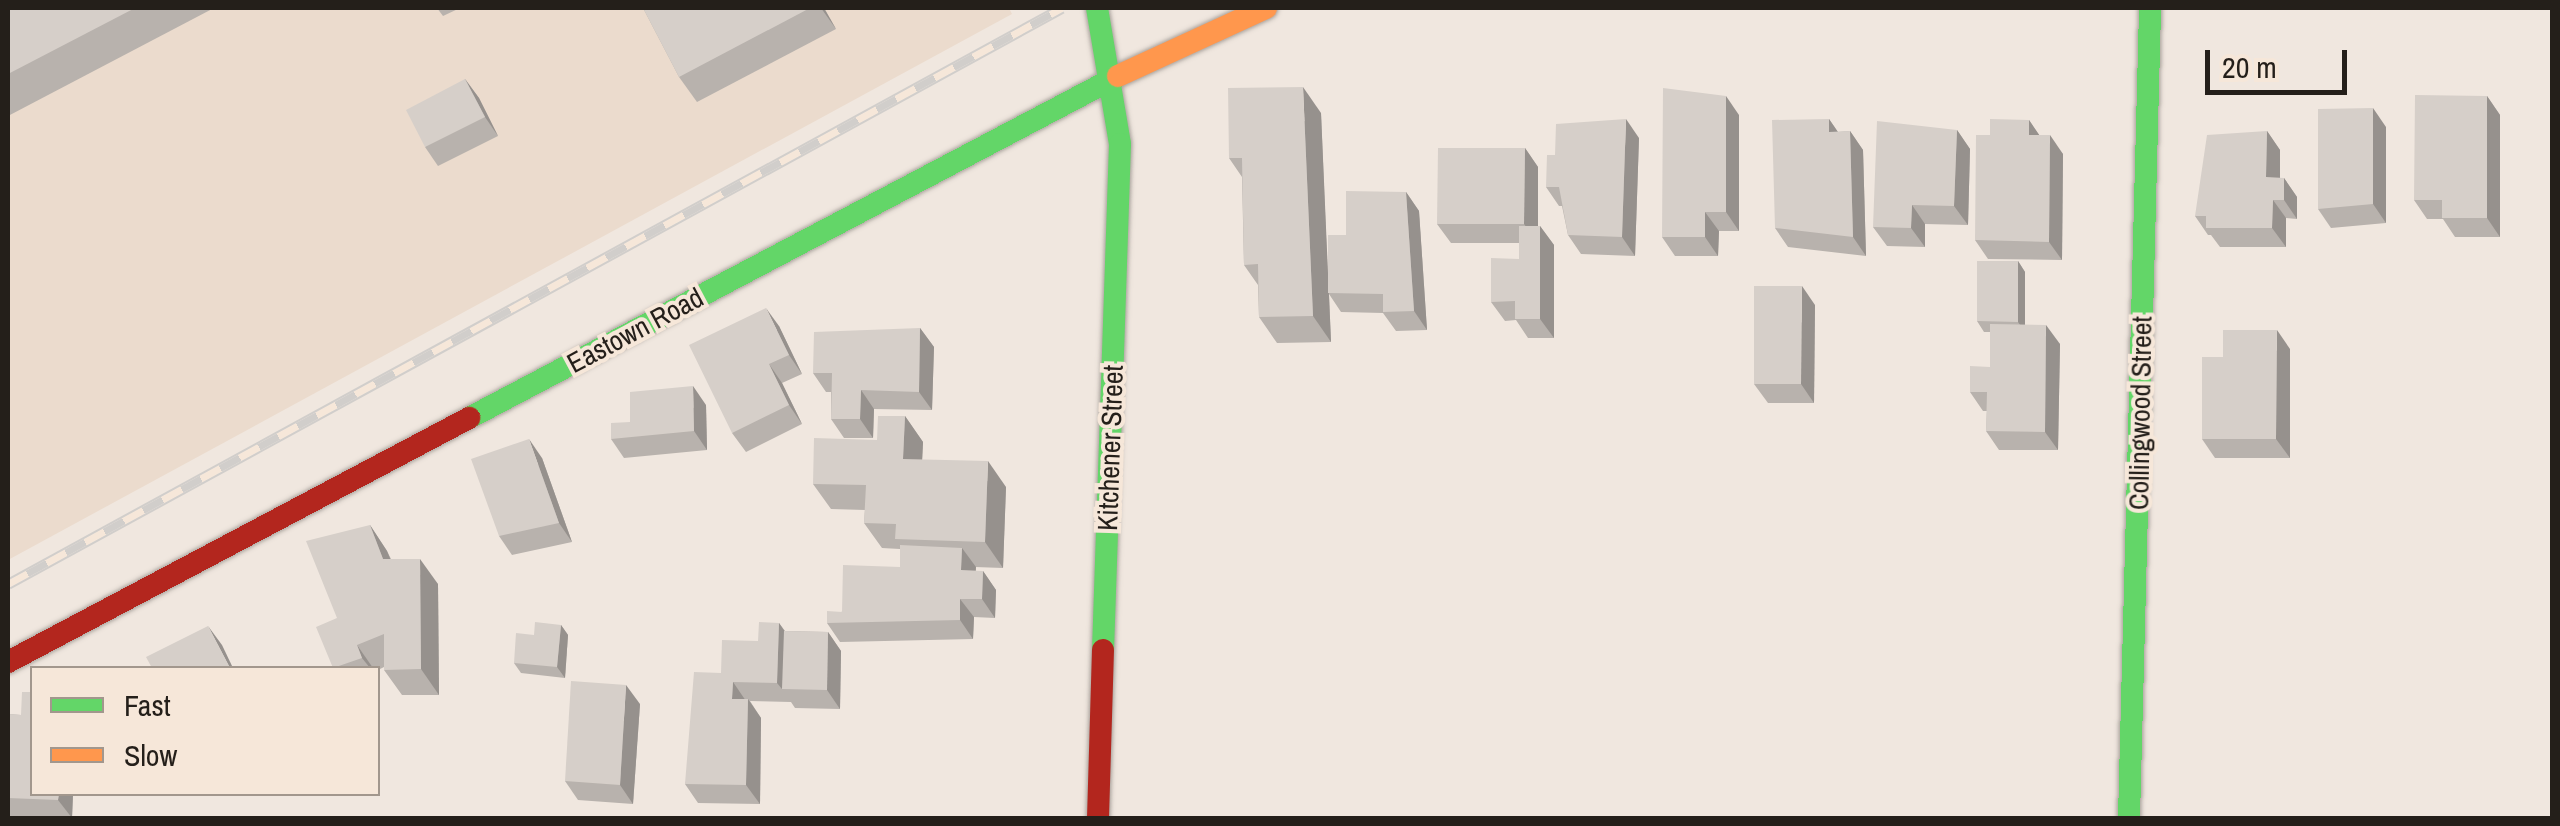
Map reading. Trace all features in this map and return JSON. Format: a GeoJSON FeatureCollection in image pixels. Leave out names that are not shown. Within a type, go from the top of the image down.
{"type":"FeatureCollection","features":[{"type":"Feature","properties":{"kind":"street","name":"Kitchener Street"},"geometry":{"type":"LineString","coordinates":[[1097,8],[1113,78],[1120,144],[1098,818]]}},
{"type":"Feature","properties":{"kind":"street","name":"Eastown Road"},"geometry":{"type":"LineString","coordinates":[[8,662],[1113,78],[1266,8]]}},
{"type":"Feature","properties":{"kind":"street","name":"Collingwood Street"},"geometry":{"type":"LineString","coordinates":[[2130,818],[2150,8]]}},
{"type":"Feature","properties":{"kind":"shaded area"},"geometry":{"type":"Polygon","coordinates":[[[8,8],[1009,8],[1012,14],[8,560],[8,8]]]}},
{"type":"Feature","properties":{"kind":"building"},"geometry":{"type":"Polygon","coordinates":[[[8,8],[135,8],[8,74],[8,8]]]}},
{"type":"Feature","properties":{"kind":"building"},"geometry":{"type":"Polygon","coordinates":[[[643,8],[810,8],[679,77],[643,8]]]}},
{"type":"Feature","properties":{"kind":"building"},"geometry":{"type":"Polygon","coordinates":[[[465,79],[485,117],[425,147],[406,110],[465,79]]]}},
{"type":"Feature","properties":{"kind":"building"},"geometry":{"type":"Polygon","coordinates":[[[1303,87],[1313,316],[1259,317],[1258,264],[1244,265],[1242,158],[1229,158],[1228,88],[1303,87]]]}},
{"type":"Feature","properties":{"kind":"building"},"geometry":{"type":"Polygon","coordinates":[[[1663,88],[1726,96],[1726,212],[1705,212],[1705,237],[1662,237],[1663,88]]]}},
{"type":"Feature","properties":{"kind":"building"},"geometry":{"type":"Polygon","coordinates":[[[2415,95],[2487,96],[2487,218],[2442,218],[2442,200],[2414,200],[2415,95]]]}},
{"type":"Feature","properties":{"kind":"building"},"geometry":{"type":"Polygon","coordinates":[[[2373,108],[2373,204],[2318,209],[2318,109],[2373,108]]]}},
{"type":"Feature","properties":{"kind":"building"},"geometry":{"type":"Polygon","coordinates":[[[1626,119],[1622,237],[1568,235],[1559,187],[1546,187],[1547,155],[1555,155],[1556,124],[1626,119]]]}},
{"type":"Feature","properties":{"kind":"building"},"geometry":{"type":"Polygon","coordinates":[[[1829,119],[1829,132],[1850,131],[1853,237],[1775,228],[1772,120],[1829,119]]]}},
{"type":"Feature","properties":{"kind":"building"},"geometry":{"type":"Polygon","coordinates":[[[1990,119],[2029,120],[2029,135],[2050,135],[2049,242],[1975,240],[1976,135],[1990,135],[1990,119]]]}},
{"type":"Feature","properties":{"kind":"building"},"geometry":{"type":"Polygon","coordinates":[[[1877,121],[1957,130],[1954,206],[1912,205],[1911,228],[1873,227],[1877,121]]]}},
{"type":"Feature","properties":{"kind":"building"},"geometry":{"type":"Polygon","coordinates":[[[2267,131],[2266,177],[2284,178],[2284,200],[2273,200],[2272,228],[2206,228],[2206,216],[2195,216],[2207,135],[2267,131]]]}},
{"type":"Feature","properties":{"kind":"building"},"geometry":{"type":"Polygon","coordinates":[[[1438,148],[1525,148],[1524,224],[1437,224],[1438,148]]]}},
{"type":"Feature","properties":{"kind":"building"},"geometry":{"type":"Polygon","coordinates":[[[1346,191],[1406,192],[1414,311],[1383,312],[1383,294],[1328,293],[1328,235],[1346,235],[1346,191]]]}},
{"type":"Feature","properties":{"kind":"building"},"geometry":{"type":"Polygon","coordinates":[[[1519,226],[1540,226],[1540,319],[1515,319],[1515,301],[1491,302],[1491,258],[1519,259],[1519,226]]]}},
{"type":"Feature","properties":{"kind":"building"},"geometry":{"type":"Polygon","coordinates":[[[1977,261],[2018,261],[2018,322],[1977,321],[1977,261]]]}},
{"type":"Feature","properties":{"kind":"building"},"geometry":{"type":"Polygon","coordinates":[[[1754,286],[1802,286],[1801,384],[1754,384],[1754,286]]]}},
{"type":"Feature","properties":{"kind":"building"},"geometry":{"type":"Polygon","coordinates":[[[766,308],[789,355],[769,364],[789,405],[732,433],[689,345],[766,308]]]}},
{"type":"Feature","properties":{"kind":"building"},"geometry":{"type":"Polygon","coordinates":[[[1990,324],[2046,325],[2045,432],[1986,431],[1987,392],[1970,392],[1970,366],[1990,367],[1990,324]]]}},
{"type":"Feature","properties":{"kind":"building"},"geometry":{"type":"Polygon","coordinates":[[[920,328],[919,392],[861,390],[860,419],[831,419],[832,373],[813,373],[814,332],[920,328]]]}},
{"type":"Feature","properties":{"kind":"building"},"geometry":{"type":"Polygon","coordinates":[[[2223,330],[2277,330],[2276,439],[2202,439],[2202,357],[2223,357],[2223,330]]]}},
{"type":"Feature","properties":{"kind":"building"},"geometry":{"type":"Polygon","coordinates":[[[693,386],[694,431],[611,439],[611,423],[630,422],[630,392],[693,386]]]}},
{"type":"Feature","properties":{"kind":"building"},"geometry":{"type":"Polygon","coordinates":[[[878,416],[905,416],[903,459],[988,461],[985,542],[895,539],[896,524],[864,523],[866,485],[813,484],[814,438],[877,440],[878,416]]]}},
{"type":"Feature","properties":{"kind":"building"},"geometry":{"type":"Polygon","coordinates":[[[529,439],[559,523],[499,536],[471,459],[529,439]]]}},
{"type":"Feature","properties":{"kind":"building"},"geometry":{"type":"Polygon","coordinates":[[[370,525],[383,559],[420,559],[421,669],[384,670],[384,634],[357,645],[362,658],[332,666],[316,627],[337,618],[306,541],[370,525]]]}},
{"type":"Feature","properties":{"kind":"building"},"geometry":{"type":"Polygon","coordinates":[[[900,545],[962,548],[961,570],[983,571],[982,599],[960,599],[960,620],[827,623],[827,611],[842,612],[843,565],[900,567],[900,545]]]}},
{"type":"Feature","properties":{"kind":"building"},"geometry":{"type":"Polygon","coordinates":[[[535,622],[561,625],[557,667],[514,663],[516,633],[534,635],[535,622]]]}},
{"type":"Feature","properties":{"kind":"building"},"geometry":{"type":"Polygon","coordinates":[[[759,622],[779,623],[777,683],[733,682],[732,699],[748,699],[746,785],[685,784],[694,672],[721,673],[722,640],[758,641],[759,622]]]}},
{"type":"Feature","properties":{"kind":"building"},"geometry":{"type":"Polygon","coordinates":[[[208,626],[229,666],[151,666],[146,657],[208,626]]]}},
{"type":"Feature","properties":{"kind":"building"},"geometry":{"type":"Polygon","coordinates":[[[784,631],[828,632],[827,690],[782,689],[784,631]]]}},
{"type":"Feature","properties":{"kind":"building"},"geometry":{"type":"Polygon","coordinates":[[[571,681],[626,685],[620,785],[565,781],[571,681]]]}},
{"type":"Feature","properties":{"kind":"building"},"geometry":{"type":"Polygon","coordinates":[[[22,692],[30,692],[30,796],[59,796],[58,800],[8,798],[8,714],[21,715],[22,692]]]}},
{"type":"Feature","properties":{"kind":"railway"},"geometry":{"type":"LineString","coordinates":[[8,584],[1062,8]]}},
{"type":"Feature","properties":{"kind":"traffic: fast"},"geometry":{"type":"LineString","coordinates":[[1097,8],[1120,144],[1103,650]]}},
{"type":"Feature","properties":{"kind":"traffic: fast"},"geometry":{"type":"LineString","coordinates":[[2129,818],[2150,8]]}},
{"type":"Feature","properties":{"kind":"traffic: fast"},"geometry":{"type":"LineString","coordinates":[[469,418],[1118,76]]}},
{"type":"Feature","properties":{"kind":"traffic: slow"},"geometry":{"type":"LineString","coordinates":[[1118,76],[1266,8]]}},
{"type":"Feature","properties":{"kind":"traffic: jam"},"geometry":{"type":"LineString","coordinates":[[8,662],[469,418]]}},
{"type":"Feature","properties":{"kind":"traffic: jam"},"geometry":{"type":"LineString","coordinates":[[1098,818],[1103,650]]}}]}
